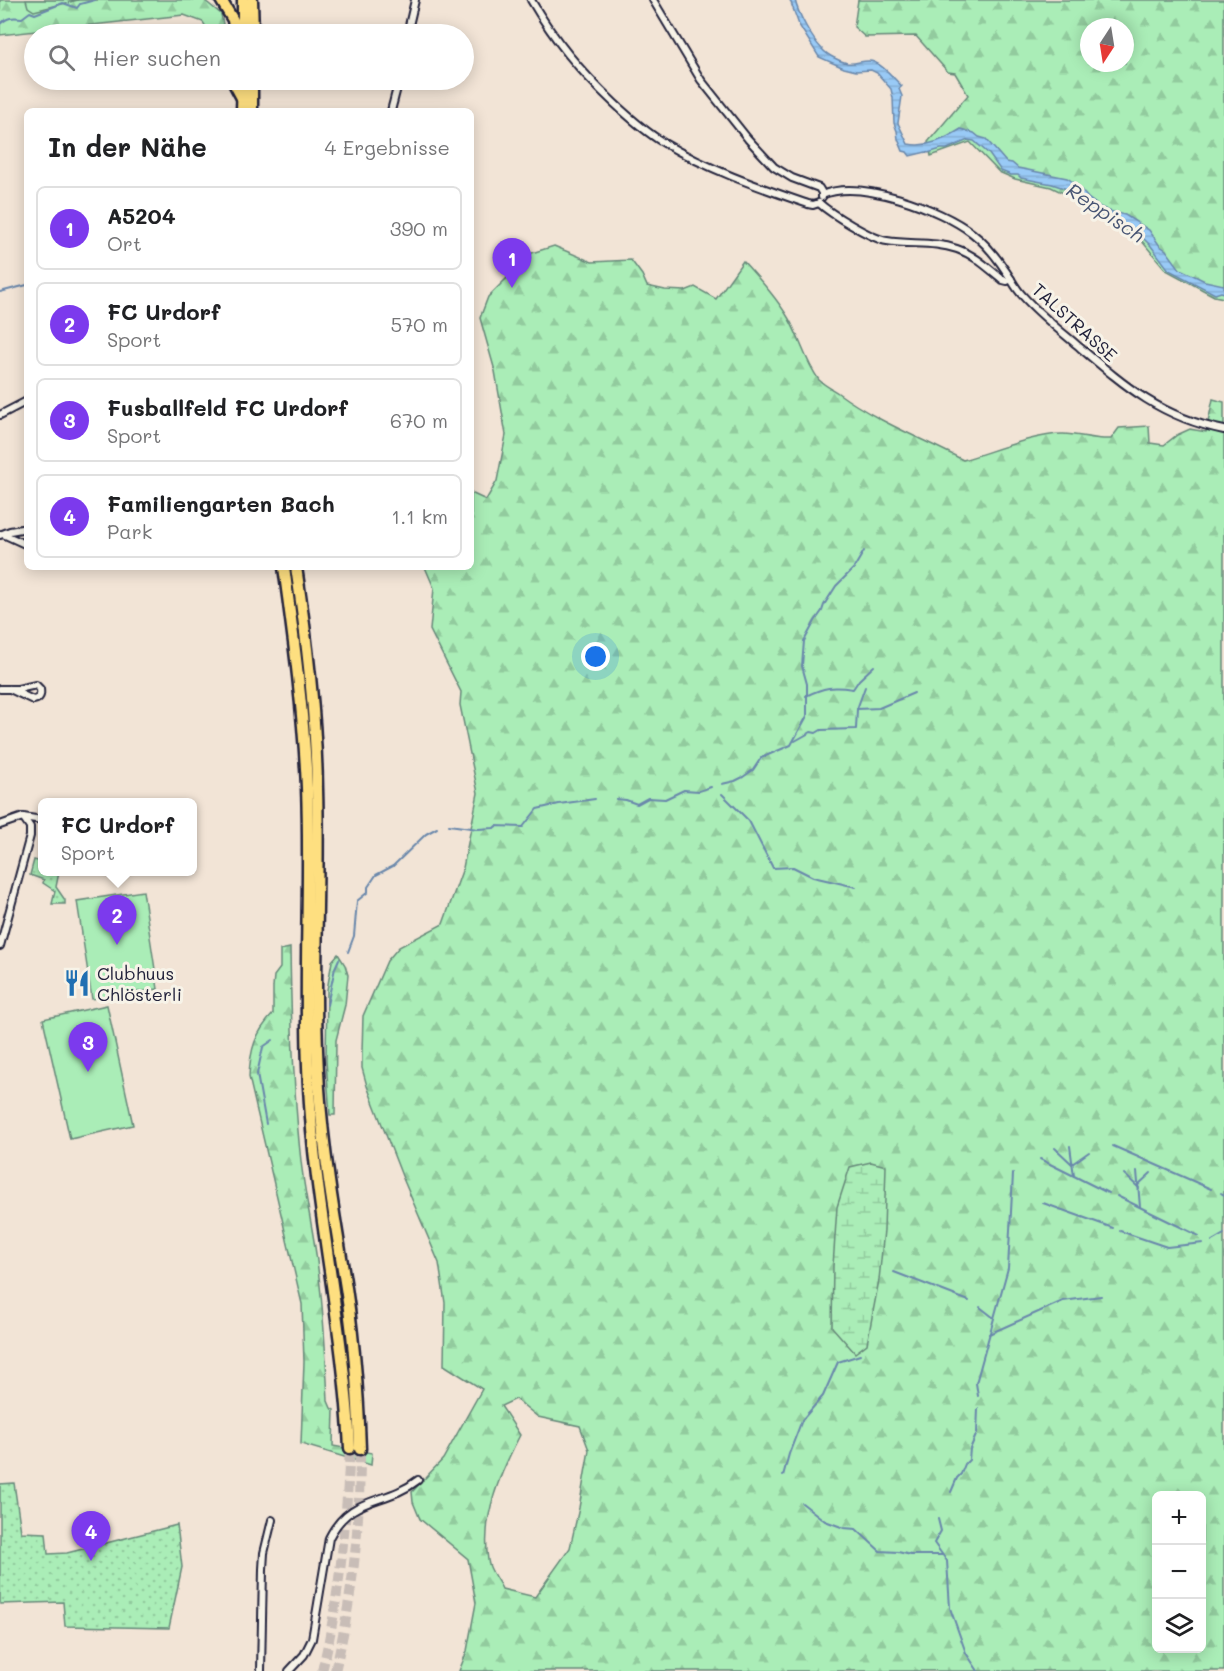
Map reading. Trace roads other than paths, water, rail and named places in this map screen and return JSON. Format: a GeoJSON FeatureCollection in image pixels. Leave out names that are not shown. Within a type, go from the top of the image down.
{"type":"FeatureCollection","features":[{"type":"Feature","properties":{"kind":"highway"},"geometry":{"type":"LineString","coordinates":[[221,0],[234,24]]}},
{"type":"Feature","properties":{"kind":"highway"},"geometry":{"type":"LineString","coordinates":[[243,0],[243,24]]}},
{"type":"Feature","properties":{"kind":"highway"},"geometry":{"type":"LineString","coordinates":[[253,24],[254,0]]}},
{"type":"Feature","properties":{"kind":"highway"},"geometry":{"type":"LineString","coordinates":[[238,90],[243,98]]}},
{"type":"Feature","properties":{"kind":"highway"},"geometry":{"type":"LineString","coordinates":[[242,108],[243,90]]}},
{"type":"Feature","properties":{"kind":"highway"},"geometry":{"type":"LineString","coordinates":[[252,90],[252,108]]}},
{"type":"Feature","properties":{"kind":"highway"},"geometry":{"type":"LineString","coordinates":[[284,570],[301,699],[307,787],[307,1044],[311,1124],[355,1449],[359,1406],[353,1347],[328,1175],[319,1088],[317,786],[312,698],[296,570]]}},
{"type":"Feature","properties":{"kind":"street"},"geometry":{"type":"LineString","coordinates":[[409,24],[415,0]]}},
{"type":"Feature","properties":{"kind":"street"},"geometry":{"type":"LineString","coordinates":[[531,0],[564,51],[585,75],[631,118],[666,144],[717,170],[808,204],[819,203]]}},
{"type":"Feature","properties":{"kind":"street"},"geometry":{"type":"LineString","coordinates":[[653,0],[701,80],[733,121],[774,167],[792,178],[819,188],[822,195],[819,203]]}},
{"type":"Feature","properties":{"kind":"street"},"geometry":{"type":"LineString","coordinates":[[392,108],[396,90]]}},
{"type":"Feature","properties":{"kind":"street","name":"TALSTRASSE"},"geometry":{"type":"LineString","coordinates":[[822,195],[844,190],[867,191],[939,213],[958,224],[978,238],[1000,261],[1021,295],[1037,311],[1131,390],[1179,416],[1224,430]]}},
{"type":"Feature","properties":{"kind":"street"},"geometry":{"type":"LineString","coordinates":[[819,203],[876,238],[955,248],[979,260],[1003,280],[1011,279]]}},
{"type":"Feature","properties":{"kind":"street"},"geometry":{"type":"LineString","coordinates":[[0,415],[24,402]]}},
{"type":"Feature","properties":{"kind":"street"},"geometry":{"type":"LineString","coordinates":[[2,534],[24,529]]}},
{"type":"Feature","properties":{"kind":"street"},"geometry":{"type":"LineString","coordinates":[[2,534],[24,544]]}},
{"type":"Feature","properties":{"kind":"street"},"geometry":{"type":"LineString","coordinates":[[0,689],[10,689]]}},
{"type":"Feature","properties":{"kind":"street"},"geometry":{"type":"LineString","coordinates":[[0,946],[30,836],[30,827],[23,817]]}},
{"type":"Feature","properties":{"kind":"street"},"geometry":{"type":"LineString","coordinates":[[0,825],[23,817],[38,819]]}},
{"type":"Feature","properties":{"kind":"street"},"geometry":{"type":"LineString","coordinates":[[289,1671],[304,1655],[312,1639],[330,1538],[335,1526],[351,1510],[399,1492],[418,1480]]}},
{"type":"Feature","properties":{"kind":"street"},"geometry":{"type":"LineString","coordinates":[[261,1671],[262,1569],[272,1520]]}},
{"type":"Feature","properties":{"kind":"water","name":"Reppisch"},"geometry":{"type":"Polygon","coordinates":[[[790,0],[795,0],[810,33],[827,53],[847,63],[874,62],[902,86],[899,89],[902,96],[898,123],[908,144],[929,144],[961,129],[974,133],[986,139],[1006,162],[1018,168],[1067,178],[1100,207],[1125,215],[1149,230],[1180,269],[1205,281],[1224,285],[1224,293],[1215,294],[1169,270],[1142,237],[1113,218],[1106,219],[1091,214],[1074,192],[1001,171],[989,154],[974,141],[968,140],[947,149],[910,156],[903,151],[898,139],[891,89],[877,73],[871,70],[856,71],[844,68],[819,57],[799,25],[790,0]]]}},
{"type":"Feature","properties":{"kind":"waterway"},"geometry":{"type":"LineString","coordinates":[[0,24],[8,19],[22,18],[30,12],[35,14],[63,3],[77,8],[80,4],[95,0]]}},
{"type":"Feature","properties":{"kind":"waterway"},"geometry":{"type":"LineString","coordinates":[[0,292],[24,286]]}},
{"type":"Feature","properties":{"kind":"waterway"},"geometry":{"type":"LineString","coordinates":[[722,784],[743,777],[753,770],[761,758],[791,745],[807,716],[807,684],[802,666],[804,641],[836,586],[854,568],[864,551]]}},
{"type":"Feature","properties":{"kind":"waterway"},"geometry":{"type":"LineString","coordinates":[[806,696],[829,688],[853,689],[874,666]]}},
{"type":"Feature","properties":{"kind":"waterway"},"geometry":{"type":"LineString","coordinates":[[857,709],[865,687]]}},
{"type":"Feature","properties":{"kind":"waterway"},"geometry":{"type":"LineString","coordinates":[[795,741],[811,732],[816,733],[821,730],[856,729],[857,709],[879,708],[914,693]]}},
{"type":"Feature","properties":{"kind":"waterway"},"geometry":{"type":"LineString","coordinates":[[616,799],[637,804],[648,798],[665,799],[684,790],[699,791],[711,787]]}},
{"type":"Feature","properties":{"kind":"waterway"},"geometry":{"type":"LineString","coordinates":[[722,794],[749,821],[773,868],[793,867],[813,877],[856,887]]}},
{"type":"Feature","properties":{"kind":"waterway"},"geometry":{"type":"LineString","coordinates":[[449,825],[478,829],[496,826],[523,827],[537,809],[595,799]]}},
{"type":"Feature","properties":{"kind":"waterway"},"geometry":{"type":"LineString","coordinates":[[348,952],[354,936],[357,901],[368,892],[368,887],[376,875],[393,866],[426,834],[437,828]]}},
{"type":"Feature","properties":{"kind":"waterway"},"geometry":{"type":"LineString","coordinates":[[327,1005],[339,959]]}},
{"type":"Feature","properties":{"kind":"waterway"},"geometry":{"type":"LineString","coordinates":[[266,1124],[257,1074],[263,1047],[273,1040]]}},
{"type":"Feature","properties":{"kind":"waterway"},"geometry":{"type":"LineString","coordinates":[[1070,1146],[1074,1176]]}},
{"type":"Feature","properties":{"kind":"waterway"},"geometry":{"type":"LineString","coordinates":[[1113,1146],[1211,1189]]}},
{"type":"Feature","properties":{"kind":"waterway"},"geometry":{"type":"LineString","coordinates":[[1055,1148],[1072,1164],[1089,1152]]}},
{"type":"Feature","properties":{"kind":"waterway"},"geometry":{"type":"LineString","coordinates":[[1040,1159],[1108,1193]]}},
{"type":"Feature","properties":{"kind":"waterway"},"geometry":{"type":"LineString","coordinates":[[1137,1171],[1140,1207]]}},
{"type":"Feature","properties":{"kind":"waterway"},"geometry":{"type":"LineString","coordinates":[[1138,1185],[1151,1173]]}},
{"type":"Feature","properties":{"kind":"waterway"},"geometry":{"type":"LineString","coordinates":[[978,1396],[976,1383],[1008,1268],[1013,1174]]}},
{"type":"Feature","properties":{"kind":"waterway"},"geometry":{"type":"LineString","coordinates":[[1124,1174],[1139,1188]]}},
{"type":"Feature","properties":{"kind":"waterway"},"geometry":{"type":"LineString","coordinates":[[1117,1196],[1199,1236]]}},
{"type":"Feature","properties":{"kind":"waterway"},"geometry":{"type":"LineString","coordinates":[[1043,1203],[1113,1228]]}},
{"type":"Feature","properties":{"kind":"waterway"},"geometry":{"type":"LineString","coordinates":[[1120,1231],[1167,1247],[1203,1243]]}},
{"type":"Feature","properties":{"kind":"waterway"},"geometry":{"type":"LineString","coordinates":[[1212,1241],[1224,1234]]}},
{"type":"Feature","properties":{"kind":"waterway"},"geometry":{"type":"LineString","coordinates":[[894,1272],[969,1301]]}},
{"type":"Feature","properties":{"kind":"waterway"},"geometry":{"type":"LineString","coordinates":[[989,1334],[1063,1301],[1101,1296]]}},
{"type":"Feature","properties":{"kind":"waterway"},"geometry":{"type":"LineString","coordinates":[[980,1307],[994,1318]]}},
{"type":"Feature","properties":{"kind":"waterway"},"geometry":{"type":"LineString","coordinates":[[783,1476],[802,1420],[823,1396],[838,1362],[860,1355]]}},
{"type":"Feature","properties":{"kind":"waterway"},"geometry":{"type":"LineString","coordinates":[[951,1492],[969,1460],[970,1449],[977,1433],[978,1409]]}},
{"type":"Feature","properties":{"kind":"waterway"},"geometry":{"type":"LineString","coordinates":[[802,1503],[825,1521],[844,1528],[856,1529],[880,1551],[911,1555],[942,1555]]}},
{"type":"Feature","properties":{"kind":"waterway"},"geometry":{"type":"LineString","coordinates":[[938,1519],[941,1531],[934,1543],[947,1561],[950,1608],[966,1653],[978,1671]]}},
{"type":"Feature","properties":{"kind":"tunnel"},"geometry":{"type":"LineString","coordinates":[[322,1671],[341,1560],[350,1448]]}},
{"type":"Feature","properties":{"kind":"tunnel"},"geometry":{"type":"LineString","coordinates":[[335,1671],[354,1561],[359,1506],[360,1449]]}},
{"type":"Feature","properties":{"kind":"place","name":"A5204"},"geometry":{"type":"Point","coordinates":[512,288]}},
{"type":"Feature","properties":{"kind":"place","name":"FC Urdorf"},"geometry":{"type":"Point","coordinates":[117,945]}},
{"type":"Feature","properties":{"kind":"place","name":"Clubhuus Chlösterli"},"geometry":{"type":"Point","coordinates":[77,983]}},
{"type":"Feature","properties":{"kind":"place","name":"Fusballfeld FC Urdorf"},"geometry":{"type":"Point","coordinates":[88,1072]}},
{"type":"Feature","properties":{"kind":"place","name":"Familiengarten Bach"},"geometry":{"type":"Point","coordinates":[91,1561]}}]}
